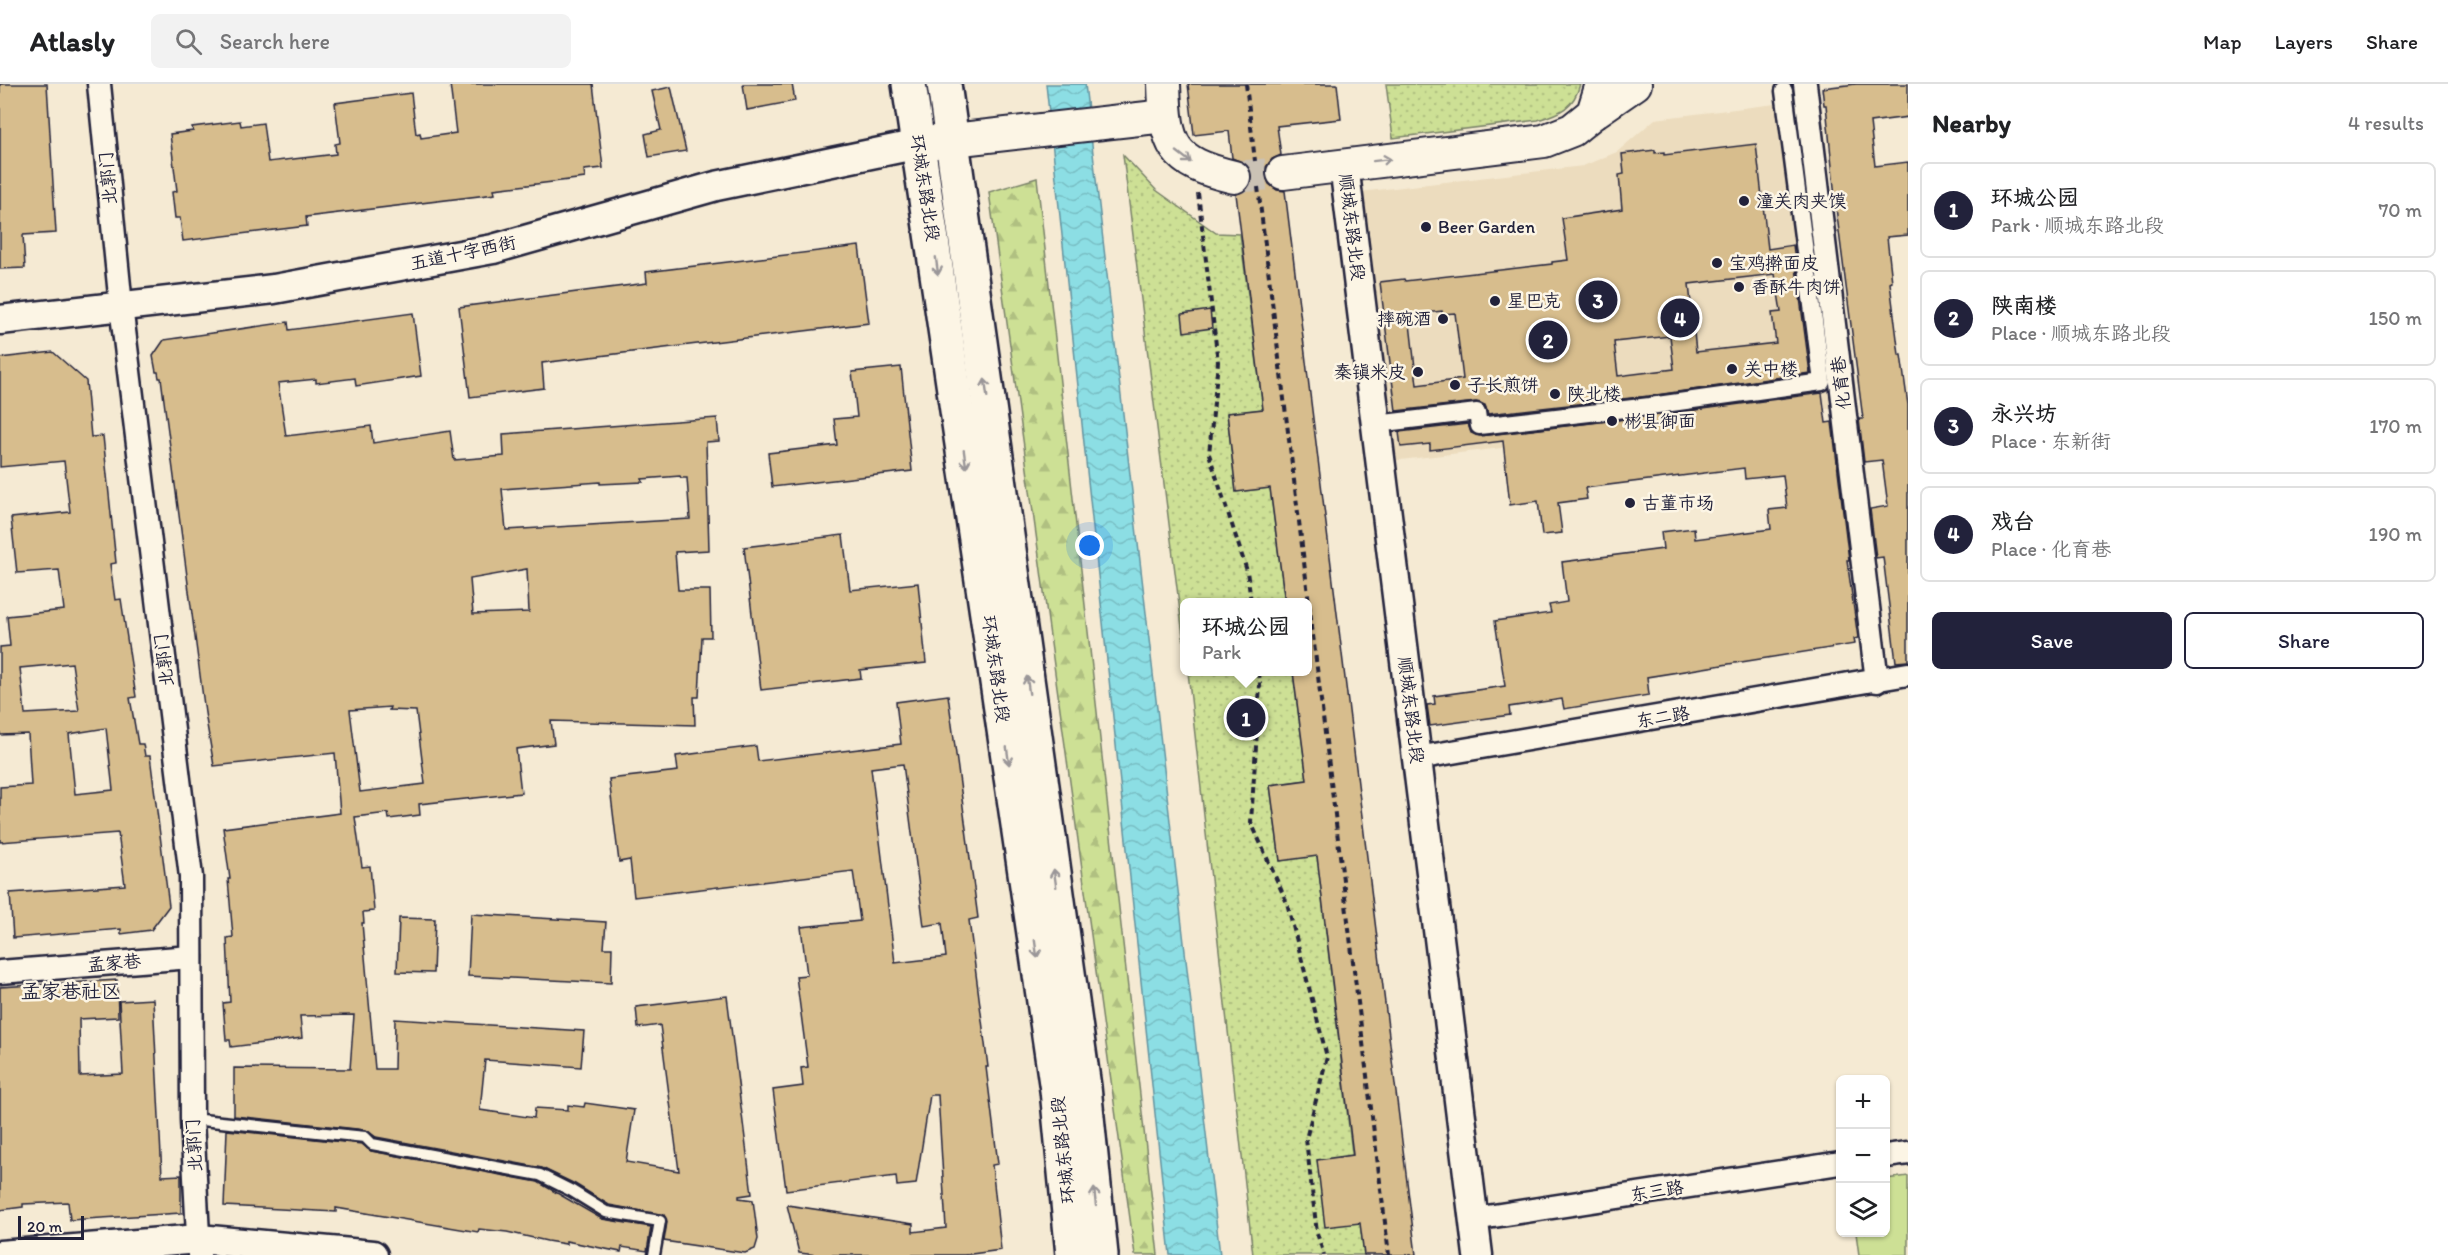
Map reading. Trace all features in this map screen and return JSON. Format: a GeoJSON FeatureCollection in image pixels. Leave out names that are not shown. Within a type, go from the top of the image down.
{"type":"FeatureCollection","features":[{"type":"Feature","properties":{"kind":"main road","name":"环城东路北段"},"geometry":{"type":"LineString","coordinates":[[909,84],[935,141],[1084,1087],[1101,1255]]}},
{"type":"Feature","properties":{"kind":"main road","name":"环城东路北段"},"geometry":{"type":"LineString","coordinates":[[944,84],[935,141],[1057,1090],[1073,1255]]}},
{"type":"Feature","properties":{"kind":"main road"},"geometry":{"type":"LineString","coordinates":[[1164,84],[1167,131],[1176,151],[1195,166],[1258,174],[1544,141],[1572,130],[1635,84]]}},
{"type":"Feature","properties":{"kind":"main road"},"geometry":{"type":"LineString","coordinates":[[1593,113],[1602,84]]}},
{"type":"Feature","properties":{"kind":"main road"},"geometry":{"type":"LineString","coordinates":[[935,141],[1165,116]]}},
{"type":"Feature","properties":{"kind":"street","name":"北郭门"},"geometry":{"type":"LineString","coordinates":[[99,84],[121,306],[191,877],[192,1119],[199,1247]]}},
{"type":"Feature","properties":{"kind":"street"},"geometry":{"type":"LineString","coordinates":[[1376,424],[1476,412],[1479,426],[1650,406],[1822,382],[1795,87]]}},
{"type":"Feature","properties":{"kind":"street","name":"化育巷"},"geometry":{"type":"LineString","coordinates":[[1795,87],[1877,681]]}},
{"type":"Feature","properties":{"kind":"street","name":"五道十字西街"},"geometry":{"type":"LineString","coordinates":[[0,320],[274,289],[493,249],[716,186],[935,141]]}},
{"type":"Feature","properties":{"kind":"street","name":"顺城东路北段"},"geometry":{"type":"LineString","coordinates":[[1344,165],[1478,1255]]}},
{"type":"Feature","properties":{"kind":"street","name":"东二路"},"geometry":{"type":"LineString","coordinates":[[1417,758],[1908,674]]}},
{"type":"Feature","properties":{"kind":"street","name":"孟家巷"},"geometry":{"type":"LineString","coordinates":[[0,972],[191,957]]}},
{"type":"Feature","properties":{"kind":"street"},"geometry":{"type":"LineString","coordinates":[[1890,1155],[1908,1153]]}},
{"type":"Feature","properties":{"kind":"street","name":"东三路"},"geometry":{"type":"LineString","coordinates":[[1474,1219],[1836,1164]]}},
{"type":"Feature","properties":{"kind":"street"},"geometry":{"type":"LineString","coordinates":[[0,1255],[199,1247],[373,1255]]}},
{"type":"Feature","properties":{"kind":"lane"},"geometry":{"type":"LineString","coordinates":[[192,1119],[365,1137],[372,1144],[540,1175],[606,1212],[660,1221],[654,1255]]}},
{"type":"Feature","properties":{"kind":"path"},"geometry":{"type":"LineString","coordinates":[[1246,84],[1309,598]]}},
{"type":"Feature","properties":{"kind":"path"},"geometry":{"type":"LineString","coordinates":[[1195,166],[1218,362],[1209,454],[1247,571],[1250,598]]}},
{"type":"Feature","properties":{"kind":"path"},"geometry":{"type":"LineString","coordinates":[[1312,620],[1389,1255]]}},
{"type":"Feature","properties":{"kind":"path"},"geometry":{"type":"LineString","coordinates":[[1259,676],[1251,822],[1287,903],[1327,1057],[1306,1139],[1317,1233],[1324,1255]]}},
{"type":"Feature","properties":{"kind":"shaded area"},"geometry":{"type":"Polygon","coordinates":[[[1800,101],[1836,408],[1392,461],[1360,192],[1583,166],[1617,152],[1655,119],[1800,101]]]}},
{"type":"Feature","properties":{"kind":"green space"},"geometry":{"type":"Polygon","coordinates":[[[1386,84],[1580,84],[1570,104],[1553,115],[1538,120],[1393,138],[1386,84]]]}},
{"type":"Feature","properties":{"kind":"green space"},"geometry":{"type":"Polygon","coordinates":[[[1123,155],[1156,190],[1216,233],[1240,234],[1263,409],[1227,414],[1236,492],[1270,488],[1284,598],[1180,598],[1180,612],[1123,155]]]}},
{"type":"Feature","properties":{"kind":"green space"},"geometry":{"type":"Polygon","coordinates":[[[1037,178],[1158,1255],[1135,1255],[989,192],[1037,178]]]}},
{"type":"Feature","properties":{"kind":"green space"},"geometry":{"type":"Polygon","coordinates":[[[1188,676],[1294,676],[1307,780],[1270,785],[1280,861],[1317,856],[1364,1255],[1253,1255],[1188,676]]]}},
{"type":"Feature","properties":{"kind":"green space"},"geometry":{"type":"Polygon","coordinates":[[[1908,1176],[1908,1255],[1859,1255],[1857,1237],[1890,1237],[1890,1178],[1908,1176]]]}},
{"type":"Feature","properties":{"kind":"water"},"geometry":{"type":"Polygon","coordinates":[[[1046,84],[1085,84],[1220,1255],[1170,1255],[1046,84]]]}},
{"type":"Feature","properties":{"kind":"building"},"geometry":{"type":"Polygon","coordinates":[[[0,84],[47,84],[56,233],[23,235],[25,268],[0,269],[0,84]]]}},
{"type":"Feature","properties":{"kind":"building"},"geometry":{"type":"Polygon","coordinates":[[[450,84],[593,84],[603,168],[584,170],[585,178],[494,189],[495,194],[306,217],[307,226],[183,241],[180,218],[175,218],[172,192],[177,191],[170,134],[193,131],[192,127],[240,121],[241,126],[263,123],[268,162],[336,154],[335,144],[340,143],[335,103],[411,93],[416,134],[420,133],[421,138],[456,133],[450,84]]]}},
{"type":"Feature","properties":{"kind":"building"},"geometry":{"type":"Polygon","coordinates":[[[743,84],[792,84],[795,101],[747,110],[743,84]]]}},
{"type":"Feature","properties":{"kind":"building"},"geometry":{"type":"Polygon","coordinates":[[[1188,84],[1337,84],[1341,119],[1277,126],[1281,155],[1272,159],[1266,167],[1265,175],[1269,184],[1277,190],[1285,191],[1416,1255],[1364,1255],[1360,1223],[1325,1227],[1317,1160],[1353,1155],[1317,856],[1280,861],[1270,785],[1307,780],[1294,676],[1312,676],[1312,598],[1284,598],[1270,488],[1236,492],[1227,413],[1263,409],[1236,194],[1247,189],[1251,182],[1251,173],[1246,164],[1232,158],[1229,131],[1194,135],[1188,84]]]}},
{"type":"Feature","properties":{"kind":"building"},"geometry":{"type":"Polygon","coordinates":[[[1856,84],[1908,84],[1908,117],[1870,122],[1875,166],[1908,162],[1908,235],[1887,237],[1899,355],[1901,355],[1908,405],[1908,661],[1896,662],[1883,557],[1876,558],[1870,509],[1888,506],[1882,460],[1864,462],[1859,419],[1863,419],[1836,208],[1826,105],[1824,105],[1822,88],[1856,84]]]}},
{"type":"Feature","properties":{"kind":"building"},"geometry":{"type":"Polygon","coordinates":[[[671,87],[686,151],[649,157],[645,134],[661,130],[652,91],[671,87]]]}},
{"type":"Feature","properties":{"kind":"building"},"geometry":{"type":"Polygon","coordinates":[[[1756,144],[1768,249],[1793,245],[1810,373],[1649,396],[1488,414],[1485,405],[1476,402],[1396,411],[1380,282],[1552,264],[1552,262],[1568,260],[1562,218],[1622,209],[1619,175],[1624,174],[1622,154],[1655,150],[1655,153],[1664,152],[1664,155],[1756,144]],[[1775,274],[1689,284],[1696,352],[1776,343],[1772,313],[1781,312],[1775,274]],[[1442,311],[1409,315],[1417,385],[1463,379],[1455,313],[1442,314],[1442,311]],[[1670,336],[1614,342],[1618,376],[1674,369],[1670,336]]]}},
{"type":"Feature","properties":{"kind":"building"},"geometry":{"type":"Polygon","coordinates":[[[859,246],[869,323],[542,363],[544,388],[470,397],[459,307],[647,283],[646,272],[859,246]]]}},
{"type":"Feature","properties":{"kind":"building"},"geometry":{"type":"Polygon","coordinates":[[[1210,310],[1212,328],[1184,332],[1182,314],[1210,310]]]}},
{"type":"Feature","properties":{"kind":"building"},"geometry":{"type":"Polygon","coordinates":[[[413,313],[421,376],[356,386],[355,378],[316,383],[316,379],[278,383],[286,436],[371,426],[373,443],[450,431],[454,460],[504,456],[503,434],[717,418],[719,441],[706,442],[709,550],[675,552],[678,590],[710,590],[711,637],[702,637],[699,697],[694,697],[695,725],[551,721],[554,744],[516,749],[521,793],[419,804],[420,815],[389,819],[388,813],[355,817],[362,867],[370,866],[374,911],[363,912],[364,923],[362,923],[375,1069],[394,1069],[395,1019],[584,1031],[581,1067],[485,1060],[480,1110],[534,1118],[535,1108],[568,1110],[568,1105],[584,1107],[585,1103],[634,1110],[626,1162],[679,1171],[660,1025],[638,1028],[636,1007],[727,996],[752,1194],[739,1196],[739,1198],[753,1200],[758,1239],[755,1249],[745,1253],[664,1241],[667,1222],[664,1215],[609,1205],[575,1184],[542,1168],[376,1137],[366,1130],[234,1116],[234,1068],[350,1069],[354,1015],[300,1016],[302,1038],[231,1047],[230,1040],[226,1040],[223,1003],[230,1002],[227,938],[233,937],[228,879],[230,879],[223,828],[340,813],[335,753],[214,766],[161,378],[156,372],[153,356],[164,340],[288,322],[289,330],[413,313]],[[680,476],[642,479],[643,482],[600,484],[600,482],[502,489],[506,530],[690,519],[687,478],[680,476]],[[527,569],[470,579],[473,614],[529,612],[527,569]],[[390,707],[350,710],[360,792],[425,784],[416,711],[389,710],[390,707]]]}},
{"type":"Feature","properties":{"kind":"building"},"geometry":{"type":"Polygon","coordinates":[[[53,352],[86,381],[91,437],[103,436],[116,563],[110,564],[115,600],[121,599],[136,697],[130,698],[138,744],[143,744],[145,756],[150,756],[169,906],[151,930],[121,934],[121,929],[13,938],[10,893],[125,885],[118,833],[0,842],[0,787],[31,785],[28,734],[0,735],[0,647],[10,646],[7,616],[64,610],[59,570],[17,573],[11,518],[70,512],[64,461],[0,467],[0,358],[53,352]],[[72,663],[20,668],[25,714],[79,711],[72,663]],[[106,728],[69,734],[75,794],[113,790],[106,728]]]}},
{"type":"Feature","properties":{"kind":"building"},"geometry":{"type":"Polygon","coordinates":[[[901,367],[912,471],[772,487],[768,453],[837,445],[834,419],[857,417],[852,372],[901,367]]]}},
{"type":"Feature","properties":{"kind":"building"},"geometry":{"type":"Polygon","coordinates":[[[1822,393],[1826,423],[1832,422],[1858,638],[1854,639],[1855,644],[1647,677],[1649,695],[1564,709],[1562,699],[1509,707],[1510,715],[1430,726],[1427,705],[1435,704],[1434,696],[1505,686],[1495,621],[1551,613],[1549,605],[1567,602],[1562,562],[1663,549],[1661,532],[1694,528],[1695,539],[1771,529],[1769,510],[1787,508],[1783,475],[1745,479],[1744,468],[1585,488],[1587,499],[1558,503],[1562,533],[1542,535],[1538,501],[1510,505],[1503,441],[1430,450],[1430,444],[1401,447],[1399,432],[1468,424],[1471,433],[1480,436],[1822,393]]]}},
{"type":"Feature","properties":{"kind":"building"},"geometry":{"type":"Polygon","coordinates":[[[843,535],[850,590],[918,583],[926,663],[860,670],[861,678],[761,690],[744,547],[843,535]]]}},
{"type":"Feature","properties":{"kind":"building"},"geometry":{"type":"Polygon","coordinates":[[[948,695],[978,918],[969,920],[998,1164],[992,1165],[1001,1250],[964,1255],[799,1253],[787,1205],[913,1224],[913,1232],[946,1228],[938,1095],[930,1095],[916,1184],[897,1186],[896,1176],[786,1190],[773,1090],[803,1086],[801,1068],[808,1067],[796,976],[807,975],[801,927],[860,921],[853,871],[634,897],[630,860],[619,862],[609,779],[678,771],[676,756],[756,746],[758,761],[901,744],[896,702],[948,695]],[[903,764],[871,768],[895,963],[946,957],[942,923],[924,926],[903,764]]]}},
{"type":"Feature","properties":{"kind":"building"},"geometry":{"type":"Polygon","coordinates":[[[471,914],[606,922],[604,948],[612,948],[611,983],[468,976],[471,914]]]}},
{"type":"Feature","properties":{"kind":"building"},"geometry":{"type":"Polygon","coordinates":[[[399,918],[435,919],[433,973],[397,972],[399,918]]]}},
{"type":"Feature","properties":{"kind":"building"},"geometry":{"type":"Polygon","coordinates":[[[117,980],[118,1017],[79,1019],[80,1076],[123,1074],[119,1001],[153,999],[162,1176],[181,1175],[181,1213],[70,1220],[68,1202],[23,1204],[23,1207],[0,1210],[0,987],[117,980]]]}},
{"type":"Feature","properties":{"kind":"building"},"geometry":{"type":"Polygon","coordinates":[[[227,1130],[362,1144],[371,1151],[538,1182],[602,1219],[651,1227],[647,1251],[622,1247],[621,1252],[566,1241],[566,1244],[507,1232],[479,1229],[478,1232],[336,1208],[336,1212],[224,1206],[227,1130]]]}},
{"type":"Feature","properties":{"kind":"tunnel"},"geometry":{"type":"LineString","coordinates":[[1234,177],[1283,173]]}},
{"type":"Feature","properties":{"kind":"place","name":"潼关肉夹馍"},"geometry":{"type":"Point","coordinates":[1744,201]}},
{"type":"Feature","properties":{"kind":"place","name":"Beer Garden"},"geometry":{"type":"Point","coordinates":[1426,227]}},
{"type":"Feature","properties":{"kind":"place","name":"宝鸡擀面皮"},"geometry":{"type":"Point","coordinates":[1717,263]}},
{"type":"Feature","properties":{"kind":"place","name":"香酥牛肉饼"},"geometry":{"type":"Point","coordinates":[1739,287]}},
{"type":"Feature","properties":{"kind":"place","name":"永兴坊"},"geometry":{"type":"Point","coordinates":[1598,300]}},
{"type":"Feature","properties":{"kind":"place","name":"星巴克"},"geometry":{"type":"Point","coordinates":[1495,301]}},
{"type":"Feature","properties":{"kind":"place","name":"戏台"},"geometry":{"type":"Point","coordinates":[1680,318]}},
{"type":"Feature","properties":{"kind":"place","name":"摔碗酒"},"geometry":{"type":"Point","coordinates":[1443,319]}},
{"type":"Feature","properties":{"kind":"place","name":"陕南楼"},"geometry":{"type":"Point","coordinates":[1548,340]}},
{"type":"Feature","properties":{"kind":"place","name":"关中楼"},"geometry":{"type":"Point","coordinates":[1732,369]}},
{"type":"Feature","properties":{"kind":"place","name":"秦镇米皮"},"geometry":{"type":"Point","coordinates":[1418,372]}},
{"type":"Feature","properties":{"kind":"place","name":"子长煎饼"},"geometry":{"type":"Point","coordinates":[1455,385]}},
{"type":"Feature","properties":{"kind":"place","name":"陕北楼"},"geometry":{"type":"Point","coordinates":[1555,394]}},
{"type":"Feature","properties":{"kind":"place","name":"彬县御面"},"geometry":{"type":"Point","coordinates":[1612,421]}},
{"type":"Feature","properties":{"kind":"place","name":"古董市场"},"geometry":{"type":"Point","coordinates":[1630,503]}},
{"type":"Feature","properties":{"kind":"place","name":"环城公园"},"geometry":{"type":"Point","coordinates":[1246,718]}},
{"type":"Feature","properties":{"kind":"district","name":"孟家巷社区"},"geometry":{"type":"Point","coordinates":[71,991]}}]}
